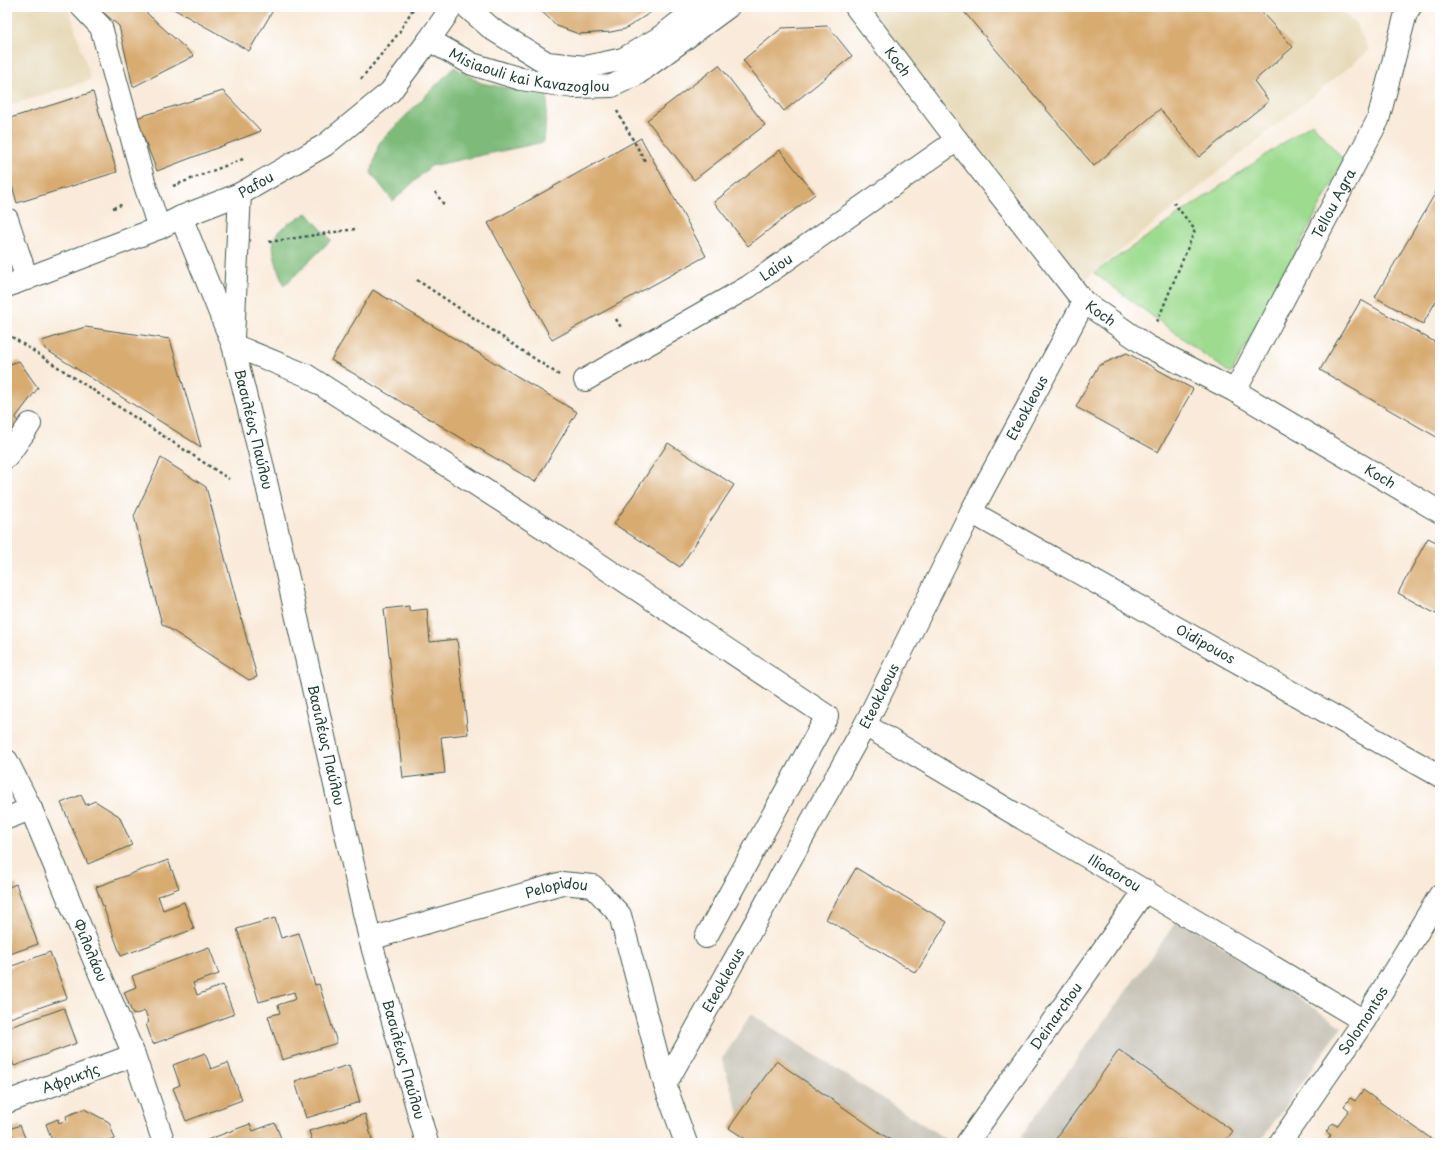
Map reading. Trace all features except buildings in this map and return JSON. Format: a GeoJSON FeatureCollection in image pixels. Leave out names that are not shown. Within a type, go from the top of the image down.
{"type":"FeatureCollection","features":[{"type":"Feature","properties":{"kind":"street"},"geometry":{"type":"LineString","coordinates":[[82,7],[101,27],[148,195],[159,228]]}},
{"type":"Feature","properties":{"kind":"street","name":"Pafou"},"geometry":{"type":"LineString","coordinates":[[7,286],[159,228],[181,217],[240,194],[325,144],[390,92],[452,7]]}},
{"type":"Feature","properties":{"kind":"street","name":"Misiaouli kai Kavazoglou"},"geometry":{"type":"LineString","coordinates":[[467,7],[492,29],[547,63],[586,67],[623,59],[659,38],[700,7]]}},
{"type":"Feature","properties":{"kind":"street","name":"Misiaouli kai Kavazoglou"},"geometry":{"type":"LineString","coordinates":[[429,40],[472,64],[521,80],[574,87],[612,86],[637,74],[728,7]]}},
{"type":"Feature","properties":{"kind":"street","name":"Koch"},"geometry":{"type":"LineString","coordinates":[[856,7],[957,140],[1084,302],[1147,346],[1235,392],[1440,512]]}},
{"type":"Feature","properties":{"kind":"street","name":"Tellou Agra"},"geometry":{"type":"LineString","coordinates":[[1235,392],[1378,120],[1406,13],[1410,7]]}},
{"type":"Feature","properties":{"kind":"street","name":"Laiou"},"geometry":{"type":"LineString","coordinates":[[585,380],[748,287],[957,140]]}},
{"type":"Feature","properties":{"kind":"street","name":"Βασιλέως Παύλου"},"geometry":{"type":"LineString","coordinates":[[233,345],[240,194]]}},
{"type":"Feature","properties":{"kind":"street","name":"Βασιλέως Παύλου"},"geometry":{"type":"LineString","coordinates":[[181,217],[233,345],[260,455],[370,939],[427,1143]]}},
{"type":"Feature","properties":{"kind":"street"},"geometry":{"type":"LineString","coordinates":[[7,219],[27,279]]}},
{"type":"Feature","properties":{"kind":"street","name":"Eteokleous"},"geometry":{"type":"LineString","coordinates":[[665,1085],[865,725],[971,512],[1084,302]]}},
{"type":"Feature","properties":{"kind":"street"},"geometry":{"type":"LineString","coordinates":[[233,345],[306,375],[578,550],[827,716],[706,937]]}},
{"type":"Feature","properties":{"kind":"street"},"geometry":{"type":"LineString","coordinates":[[7,457],[30,424]]}},
{"type":"Feature","properties":{"kind":"street","name":"Oidipouos"},"geometry":{"type":"LineString","coordinates":[[971,512],[1440,776]]}},
{"type":"Feature","properties":{"kind":"street","name":"Ilioaorou"},"geometry":{"type":"LineString","coordinates":[[865,725],[1364,1021]]}},
{"type":"Feature","properties":{"kind":"street","name":"Φιλολάου"},"geometry":{"type":"LineString","coordinates":[[7,761],[31,809],[134,1055],[164,1143]]}},
{"type":"Feature","properties":{"kind":"street"},"geometry":{"type":"LineString","coordinates":[[7,818],[31,809]]}},
{"type":"Feature","properties":{"kind":"street","name":"Pelopidou"},"geometry":{"type":"LineString","coordinates":[[370,939],[562,883],[593,886],[620,915],[665,1085],[686,1143]]}},
{"type":"Feature","properties":{"kind":"street","name":"Deinarchou"},"geometry":{"type":"LineString","coordinates":[[967,1143],[1145,890]]}},
{"type":"Feature","properties":{"kind":"street","name":"Solomontos"},"geometry":{"type":"LineString","coordinates":[[1280,1143],[1364,1021],[1440,895]]}},
{"type":"Feature","properties":{"kind":"street","name":"Αφρικής"},"geometry":{"type":"LineString","coordinates":[[7,1102],[134,1055]]}},
{"type":"Feature","properties":{"kind":"path"},"geometry":{"type":"LineString","coordinates":[[357,83],[367,73],[398,34],[414,7]]}},
{"type":"Feature","properties":{"kind":"path"},"geometry":{"type":"LineString","coordinates":[[614,106],[646,163]]}},
{"type":"Feature","properties":{"kind":"path"},"geometry":{"type":"LineString","coordinates":[[113,208],[247,158]]}},
{"type":"Feature","properties":{"kind":"path"},"geometry":{"type":"LineString","coordinates":[[436,192],[445,206]]}},
{"type":"Feature","properties":{"kind":"path"},"geometry":{"type":"LineString","coordinates":[[1147,346],[1195,230],[1174,203]]}},
{"type":"Feature","properties":{"kind":"path"},"geometry":{"type":"LineString","coordinates":[[269,242],[355,229]]}},
{"type":"Feature","properties":{"kind":"path"},"geometry":{"type":"LineString","coordinates":[[417,280],[560,376],[585,380]]}},
{"type":"Feature","properties":{"kind":"path"},"geometry":{"type":"LineString","coordinates":[[12,337],[229,479]]}},
{"type":"Feature","properties":{"kind":"shaded area"},"geometry":{"type":"Polygon","coordinates":[[[7,7],[69,8],[91,80],[7,106],[7,7]]]}},
{"type":"Feature","properties":{"kind":"shaded area"},"geometry":{"type":"Polygon","coordinates":[[[865,7],[1336,7],[1356,24],[1369,51],[1084,280],[865,7]]]}},
{"type":"Feature","properties":{"kind":"shaded area"},"geometry":{"type":"Polygon","coordinates":[[[1179,918],[1342,1027],[1259,1143],[1016,1143],[1179,918]]]}},
{"type":"Feature","properties":{"kind":"shaded area"},"geometry":{"type":"Polygon","coordinates":[[[751,1014],[952,1143],[748,1143],[722,1059],[751,1014]]]}},
{"type":"Feature","properties":{"kind":"green space"},"geometry":{"type":"Polygon","coordinates":[[[454,67],[481,83],[548,96],[544,142],[431,166],[393,201],[371,173],[379,143],[454,67]]]}},
{"type":"Feature","properties":{"kind":"green space"},"geometry":{"type":"Polygon","coordinates":[[[1312,123],[1344,161],[1231,374],[1094,273],[1312,123]]]}},
{"type":"Feature","properties":{"kind":"green space"},"geometry":{"type":"Polygon","coordinates":[[[307,213],[331,240],[284,286],[274,257],[273,249],[276,235],[289,223],[307,213]]]}}]}
